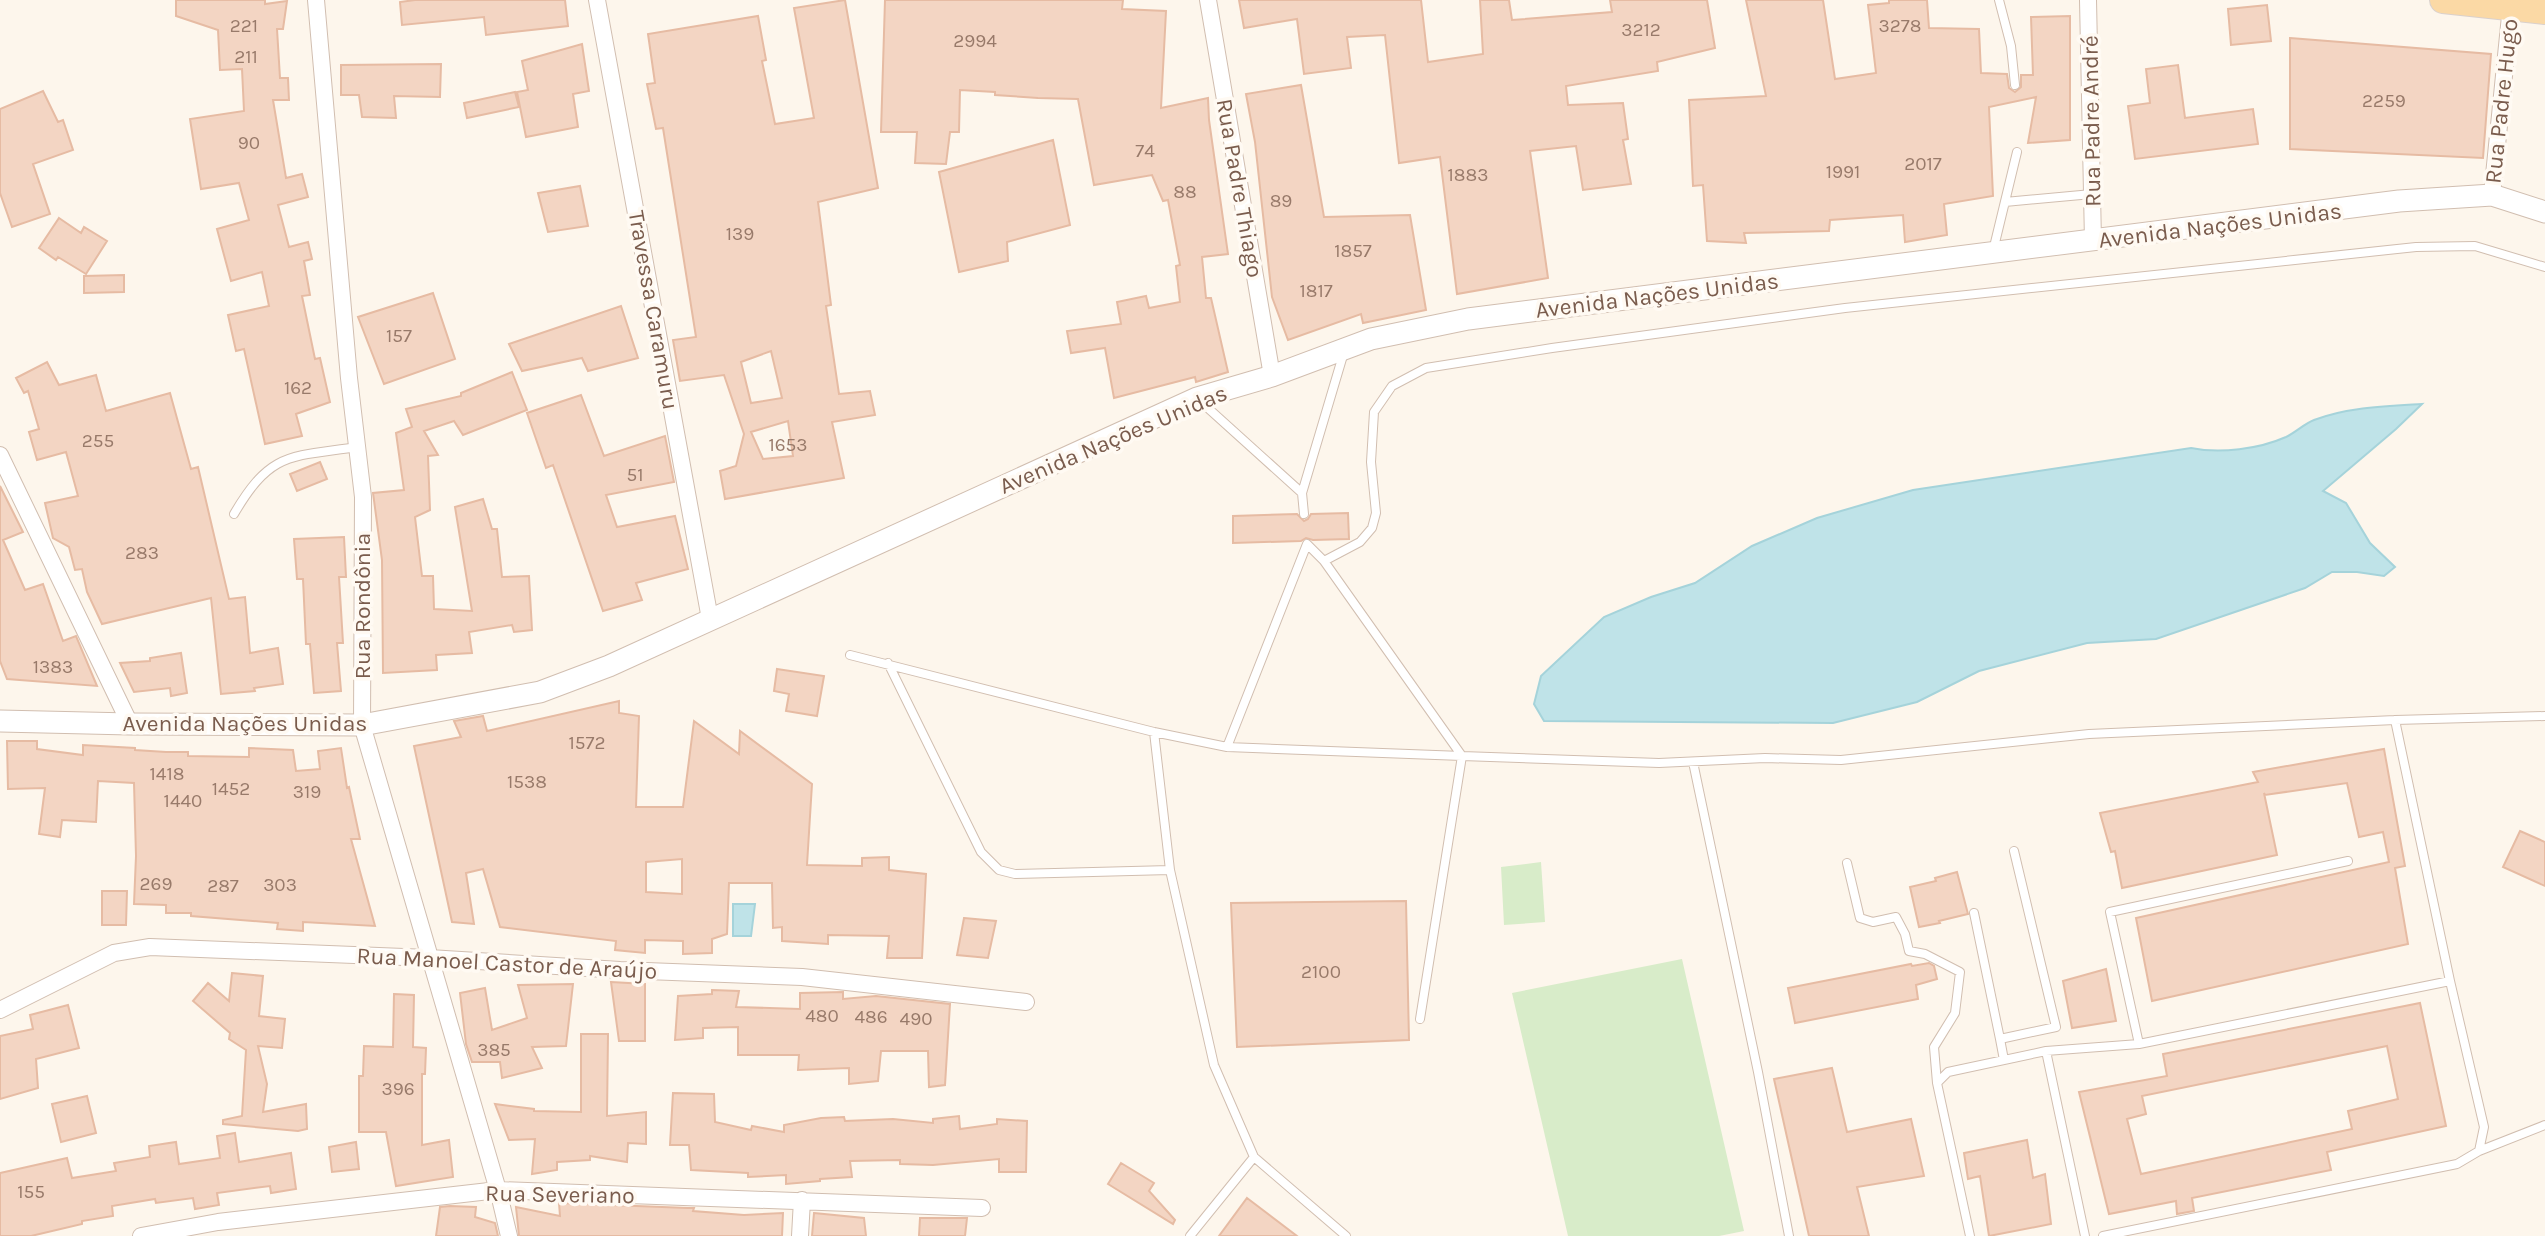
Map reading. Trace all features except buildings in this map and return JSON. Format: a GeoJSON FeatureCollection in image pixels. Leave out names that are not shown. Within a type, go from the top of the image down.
{"type":"FeatureCollection","features":[{"type":"Feature","properties":{"kind":"main road"},"geometry":{"type":"LineString","coordinates":[[2443,0],[2545,11]]}},
{"type":"Feature","properties":{"kind":"street","name":"Rua Rondônia"},"geometry":{"type":"LineString","coordinates":[[316,0],[363,497],[362,725],[498,1190],[509,1236]]}},
{"type":"Feature","properties":{"kind":"street","name":"Travessa Caramuru"},"geometry":{"type":"LineString","coordinates":[[597,0],[710,619]]}},
{"type":"Feature","properties":{"kind":"street","name":"Rua Padre Thiago"},"geometry":{"type":"LineString","coordinates":[[1208,0],[1272,376]]}},
{"type":"Feature","properties":{"kind":"street","name":"Rua Padre André"},"geometry":{"type":"LineString","coordinates":[[2088,0],[2093,241]]}},
{"type":"Feature","properties":{"kind":"street","name":"Rua Padre Hugo"},"geometry":{"type":"LineString","coordinates":[[2491,195],[2511,6]]}},
{"type":"Feature","properties":{"kind":"street","name":"Avenida Nações Unidas"},"geometry":{"type":"LineString","coordinates":[[0,721],[362,725],[540,692],[609,666],[1197,398],[1272,376],[1371,338],[1468,318],[2399,201],[2491,195],[2545,212]]}},
{"type":"Feature","properties":{"kind":"street"},"geometry":{"type":"LineString","coordinates":[[0,455],[130,724]]}},
{"type":"Feature","properties":{"kind":"street","name":"Rua Manoel Castor de Araújo"},"geometry":{"type":"LineString","coordinates":[[0,1010],[114,953],[150,947],[802,977],[1026,1002]]}},
{"type":"Feature","properties":{"kind":"street","name":"Rua Severiano"},"geometry":{"type":"LineString","coordinates":[[141,1236],[218,1222],[498,1190],[982,1208]]}},
{"type":"Feature","properties":{"kind":"street"},"geometry":{"type":"LineString","coordinates":[[800,1236],[802,1200]]}},
{"type":"Feature","properties":{"kind":"lane"},"geometry":{"type":"LineString","coordinates":[[1999,0],[2011,47],[2015,85]]}},
{"type":"Feature","properties":{"kind":"lane"},"geometry":{"type":"LineString","coordinates":[[1993,254],[2017,152]]}},
{"type":"Feature","properties":{"kind":"lane"},"geometry":{"type":"LineString","coordinates":[[2005,202],[2092,194]]}},
{"type":"Feature","properties":{"kind":"lane"},"geometry":{"type":"LineString","coordinates":[[1324,561],[1360,542],[1372,528],[1376,513],[1371,462],[1374,412],[1392,386],[1426,368],[1844,308],[2416,247],[2475,246],[2545,267]]}},
{"type":"Feature","properties":{"kind":"lane"},"geometry":{"type":"LineString","coordinates":[[1304,514],[1302,493],[1346,346]]}},
{"type":"Feature","properties":{"kind":"lane"},"geometry":{"type":"LineString","coordinates":[[1197,398],[1302,493]]}},
{"type":"Feature","properties":{"kind":"lane"},"geometry":{"type":"LineString","coordinates":[[234,514],[248,491],[266,471],[278,463],[291,456],[357,447]]}},
{"type":"Feature","properties":{"kind":"lane"},"geometry":{"type":"LineString","coordinates":[[1227,747],[1306,542],[1324,561],[1462,756],[1420,1019]]}},
{"type":"Feature","properties":{"kind":"lane"},"geometry":{"type":"LineString","coordinates":[[850,655],[1154,732],[1227,747],[1462,756],[1659,763],[1765,758],[1841,760],[2089,734],[2545,716]]}},
{"type":"Feature","properties":{"kind":"lane"},"geometry":{"type":"LineString","coordinates":[[888,663],[981,852],[999,870],[1015,874],[1170,870]]}},
{"type":"Feature","properties":{"kind":"lane"},"geometry":{"type":"LineString","coordinates":[[2395,720],[2484,1127],[2479,1151]]}},
{"type":"Feature","properties":{"kind":"lane"},"geometry":{"type":"LineString","coordinates":[[1154,732],[1170,870],[1214,1065],[1254,1157],[1346,1236]]}},
{"type":"Feature","properties":{"kind":"lane"},"geometry":{"type":"LineString","coordinates":[[1693,762],[1758,1072],[1789,1236]]}},
{"type":"Feature","properties":{"kind":"lane"},"geometry":{"type":"LineString","coordinates":[[2000,1039],[2056,1027],[2014,851]]}},
{"type":"Feature","properties":{"kind":"lane"},"geometry":{"type":"LineString","coordinates":[[2139,1044],[2110,912],[2348,861]]}},
{"type":"Feature","properties":{"kind":"lane"},"geometry":{"type":"LineString","coordinates":[[1847,863],[1860,918],[1873,922],[1896,917],[1905,934],[1909,951],[1925,954],[1959,972],[1955,1013],[1934,1047],[1937,1083],[1970,1236]]}},
{"type":"Feature","properties":{"kind":"lane"},"geometry":{"type":"LineString","coordinates":[[1974,914],[2004,1059]]}},
{"type":"Feature","properties":{"kind":"lane"},"geometry":{"type":"LineString","coordinates":[[1937,1083],[1948,1072],[2004,1059],[2046,1051],[2139,1044],[2450,981]]}},
{"type":"Feature","properties":{"kind":"lane"},"geometry":{"type":"LineString","coordinates":[[2046,1051],[2085,1236]]}},
{"type":"Feature","properties":{"kind":"lane"},"geometry":{"type":"LineString","coordinates":[[2103,1236],[2457,1164],[2479,1151],[2545,1125]]}},
{"type":"Feature","properties":{"kind":"lane"},"geometry":{"type":"LineString","coordinates":[[1190,1236],[1254,1157]]}},
{"type":"Feature","properties":{"kind":"green space"},"geometry":{"type":"Polygon","coordinates":[[[1541,862],[1545,922],[1504,925],[1501,867],[1541,862]]]}},
{"type":"Feature","properties":{"kind":"green space"},"geometry":{"type":"Polygon","coordinates":[[[1682,959],[1744,1231],[1719,1236],[1568,1236],[1512,993],[1682,959]]]}},
{"type":"Feature","properties":{"kind":"water"},"geometry":{"type":"Polygon","coordinates":[[[2422,404],[2323,491],[2346,503],[2370,543],[2395,567],[2384,576],[2332,572],[2305,588],[2156,639],[2087,643],[1979,671],[1917,702],[1833,723],[1544,721],[1534,704],[1541,676],[1604,617],[1651,597],[1695,583],[1752,546],[1817,518],[1913,490],[2191,448],[2227,450],[2252,447],[2286,437],[2310,422],[2340,412],[2422,404]]]}},
{"type":"Feature","properties":{"kind":"water"},"geometry":{"type":"Polygon","coordinates":[[[733,904],[755,904],[751,936],[733,936],[733,904]]]}}]}
